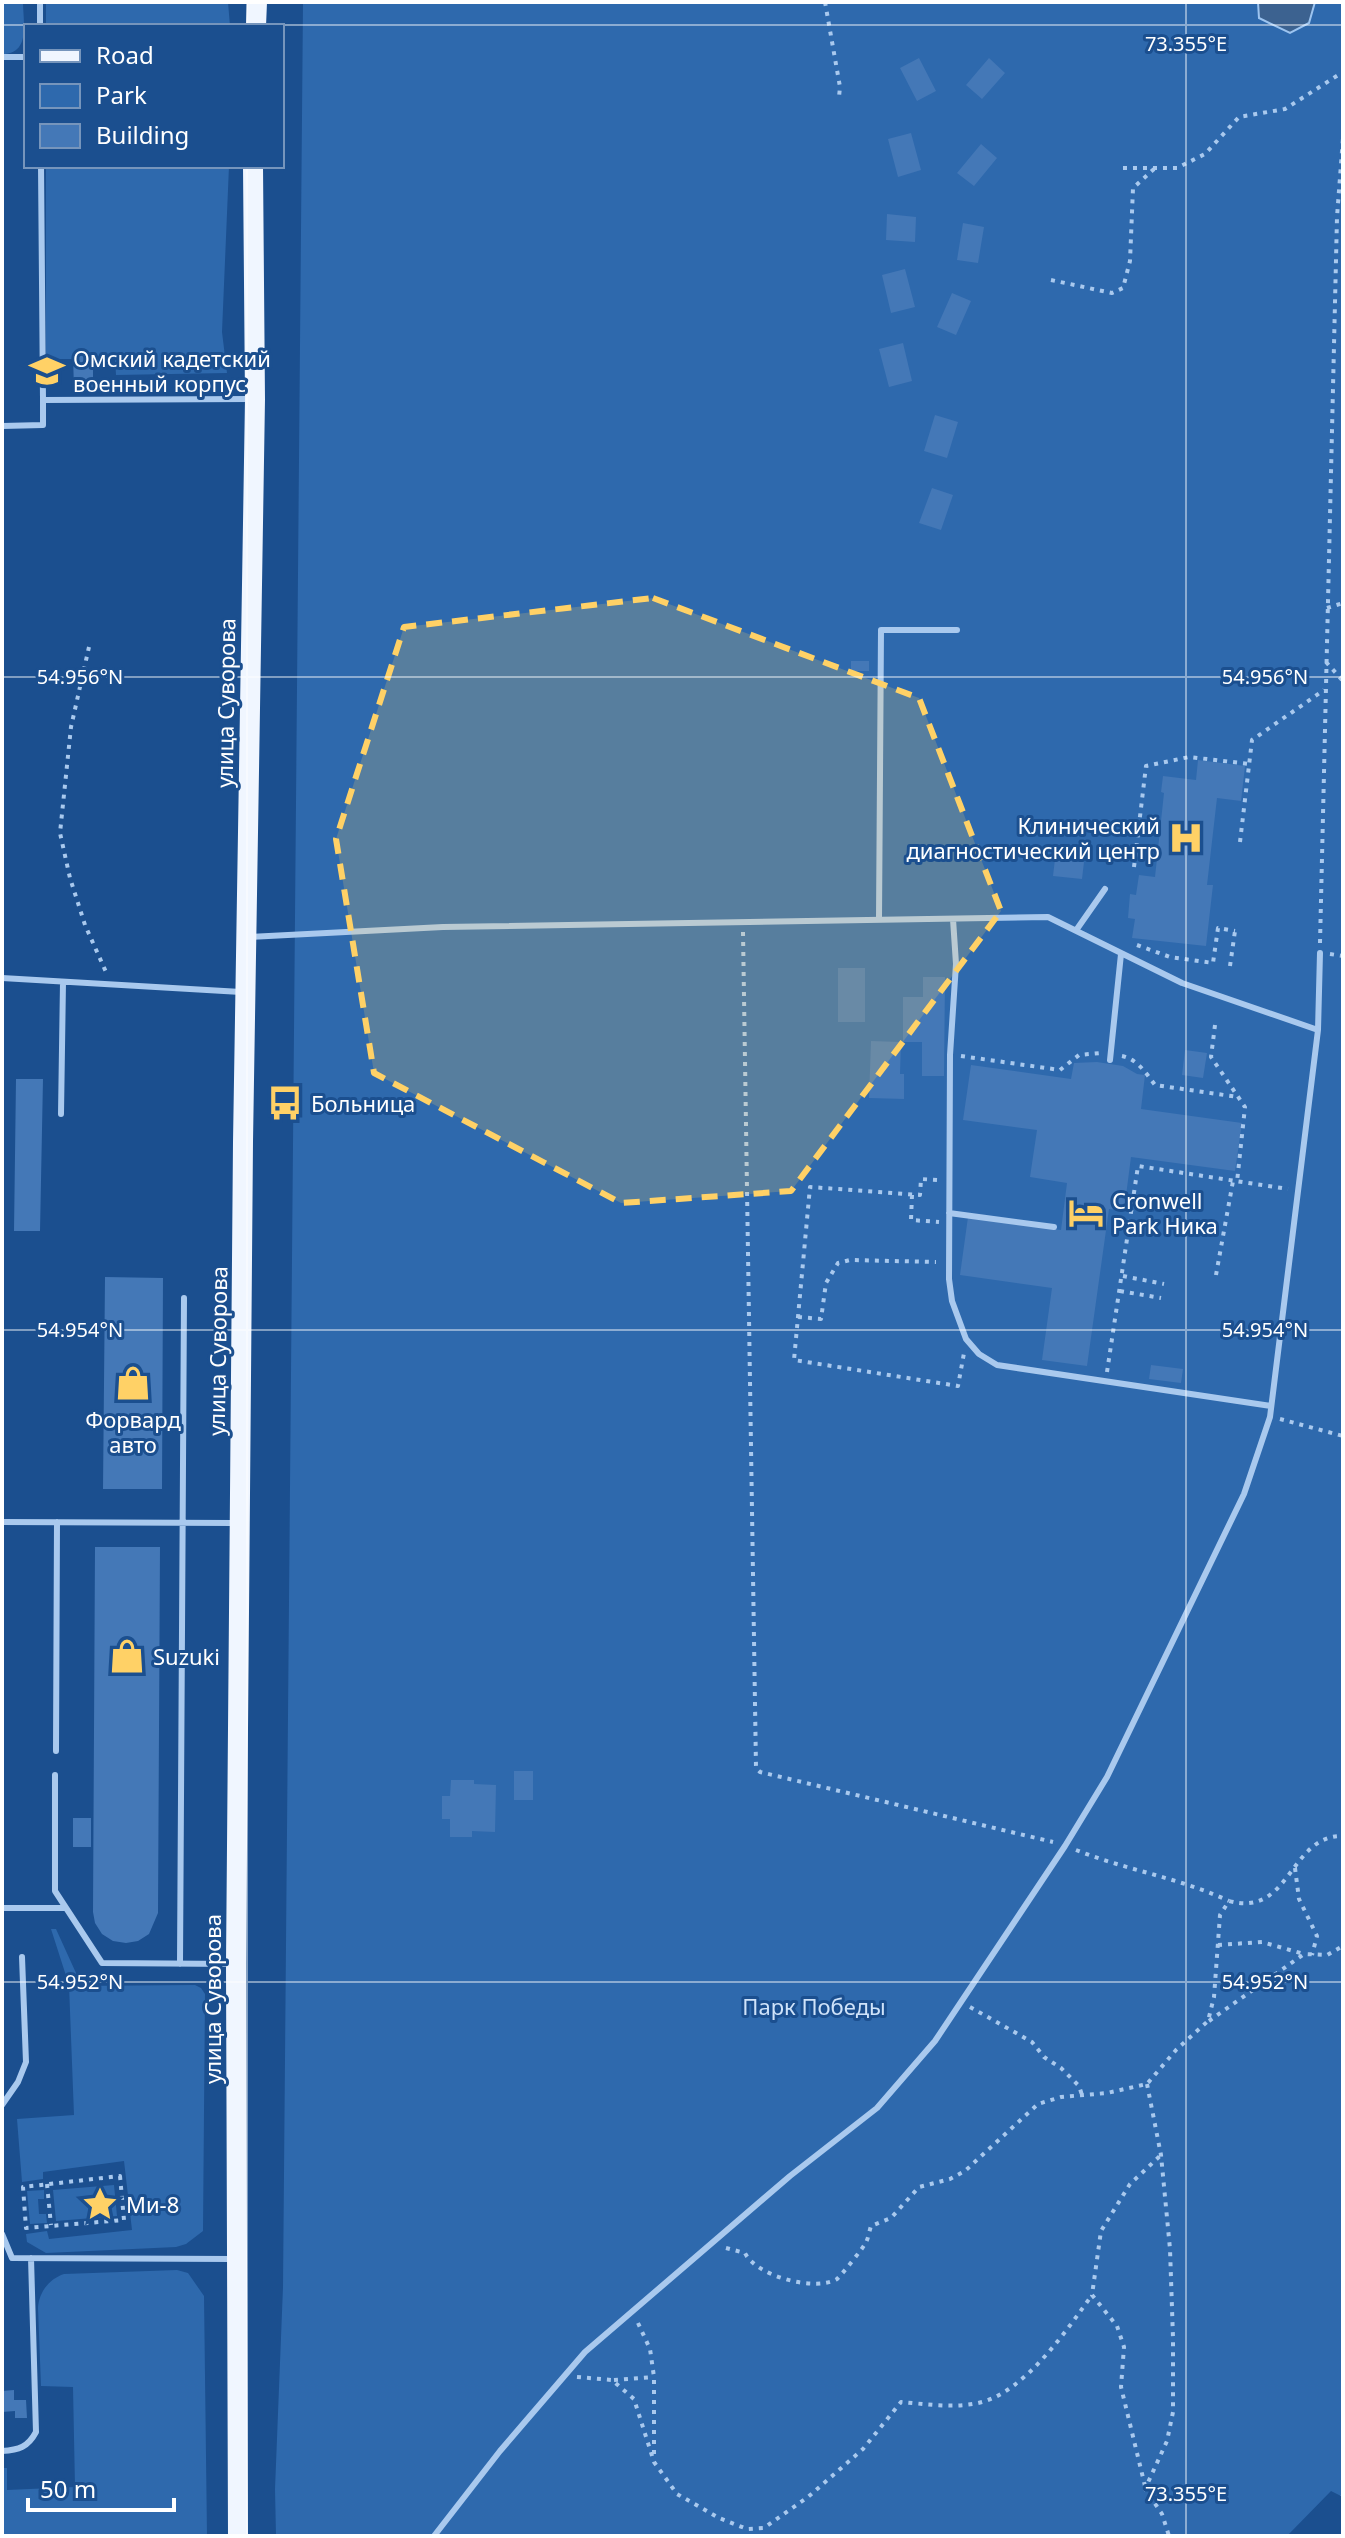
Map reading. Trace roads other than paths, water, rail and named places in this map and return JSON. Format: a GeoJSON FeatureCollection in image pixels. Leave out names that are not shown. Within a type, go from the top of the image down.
{"type":"FeatureCollection","features":[{"type":"Feature","properties":{"kind":"main road"},"geometry":{"type":"LineString","coordinates":[[256,24],[257,2]]}},
{"type":"Feature","properties":{"kind":"main road","name":"улица Суворова"},"geometry":{"type":"LineString","coordinates":[[238,2536],[236,1964],[245,937],[255,399],[253,168]]}},
{"type":"Feature","properties":{"kind":"lane"},"geometry":{"type":"LineString","coordinates":[[40,2],[40,24]]}},
{"type":"Feature","properties":{"kind":"lane"},"geometry":{"type":"LineString","coordinates":[[2,57],[24,57]]}},
{"type":"Feature","properties":{"kind":"lane"},"geometry":{"type":"LineString","coordinates":[[2,426],[43,425],[41,168]]}},
{"type":"Feature","properties":{"kind":"lane"},"geometry":{"type":"LineString","coordinates":[[43,400],[255,399]]}},
{"type":"Feature","properties":{"kind":"lane"},"geometry":{"type":"LineString","coordinates":[[879,919],[881,630],[957,630]]}},
{"type":"Feature","properties":{"kind":"lane"},"geometry":{"type":"LineString","coordinates":[[1077,929],[1105,889]]}},
{"type":"Feature","properties":{"kind":"lane"},"geometry":{"type":"LineString","coordinates":[[245,937],[443,927],[1048,917],[1182,983],[1318,1030]]}},
{"type":"Feature","properties":{"kind":"lane"},"geometry":{"type":"LineString","coordinates":[[953,919],[956,964],[950,1055],[948,1262],[952,1301],[966,1339],[979,1354],[997,1365],[1271,1406]]}},
{"type":"Feature","properties":{"kind":"lane"},"geometry":{"type":"LineString","coordinates":[[434,2536],[564,2376],[631,2311],[877,2108],[935,2041],[1065,1846],[1107,1777],[1244,1494],[1270,1417],[1318,1030],[1320,953]]}},
{"type":"Feature","properties":{"kind":"lane"},"geometry":{"type":"LineString","coordinates":[[1110,1057],[1121,954]]}},
{"type":"Feature","properties":{"kind":"lane"},"geometry":{"type":"LineString","coordinates":[[2,978],[245,992]]}},
{"type":"Feature","properties":{"kind":"lane"},"geometry":{"type":"LineString","coordinates":[[61,1114],[63,982]]}},
{"type":"Feature","properties":{"kind":"lane"},"geometry":{"type":"LineString","coordinates":[[949,1213],[1054,1227]]}},
{"type":"Feature","properties":{"kind":"lane"},"geometry":{"type":"LineString","coordinates":[[180,1964],[184,1298]]}},
{"type":"Feature","properties":{"kind":"lane"},"geometry":{"type":"LineString","coordinates":[[2,1522],[239,1523]]}},
{"type":"Feature","properties":{"kind":"lane"},"geometry":{"type":"LineString","coordinates":[[56,1751],[57,1522]]}},
{"type":"Feature","properties":{"kind":"lane"},"geometry":{"type":"LineString","coordinates":[[55,1775],[55,1891],[102,1963],[236,1964]]}},
{"type":"Feature","properties":{"kind":"lane"},"geometry":{"type":"LineString","coordinates":[[2,1908],[66,1908]]}},
{"type":"Feature","properties":{"kind":"lane"},"geometry":{"type":"LineString","coordinates":[[2,2105],[18,2082],[26,2062],[22,1957]]}},
{"type":"Feature","properties":{"kind":"lane"},"geometry":{"type":"LineString","coordinates":[[2,2234],[12,2258],[235,2259]]}},
{"type":"Feature","properties":{"kind":"lane"},"geometry":{"type":"LineString","coordinates":[[2,2451],[15,2451],[29,2444],[36,2432],[31,2258]]}},
{"type":"Feature","properties":{"kind":"place","name":"Омский кадетский военный корпус"},"geometry":{"type":"Point","coordinates":[47,371]}},
{"type":"Feature","properties":{"kind":"place","name":"Клинический диагностический центр"},"geometry":{"type":"Point","coordinates":[1186,838]}},
{"type":"Feature","properties":{"kind":"place","name":"Больница"},"geometry":{"type":"Point","coordinates":[285,1103]}},
{"type":"Feature","properties":{"kind":"place","name":"Cronwell Park Ника"},"geometry":{"type":"Point","coordinates":[1086,1213]}},
{"type":"Feature","properties":{"kind":"place","name":"Форвард авто"},"geometry":{"type":"Point","coordinates":[133,1383]}},
{"type":"Feature","properties":{"kind":"place","name":"Suzuki"},"geometry":{"type":"Point","coordinates":[127,1656]}},
{"type":"Feature","properties":{"kind":"place","name":"Ми-8"},"geometry":{"type":"Point","coordinates":[100,2204]}},
{"type":"Feature","properties":{"kind":"park label","name":"Парк Победы"},"geometry":{"type":"Point","coordinates":[814,2006]}}]}
